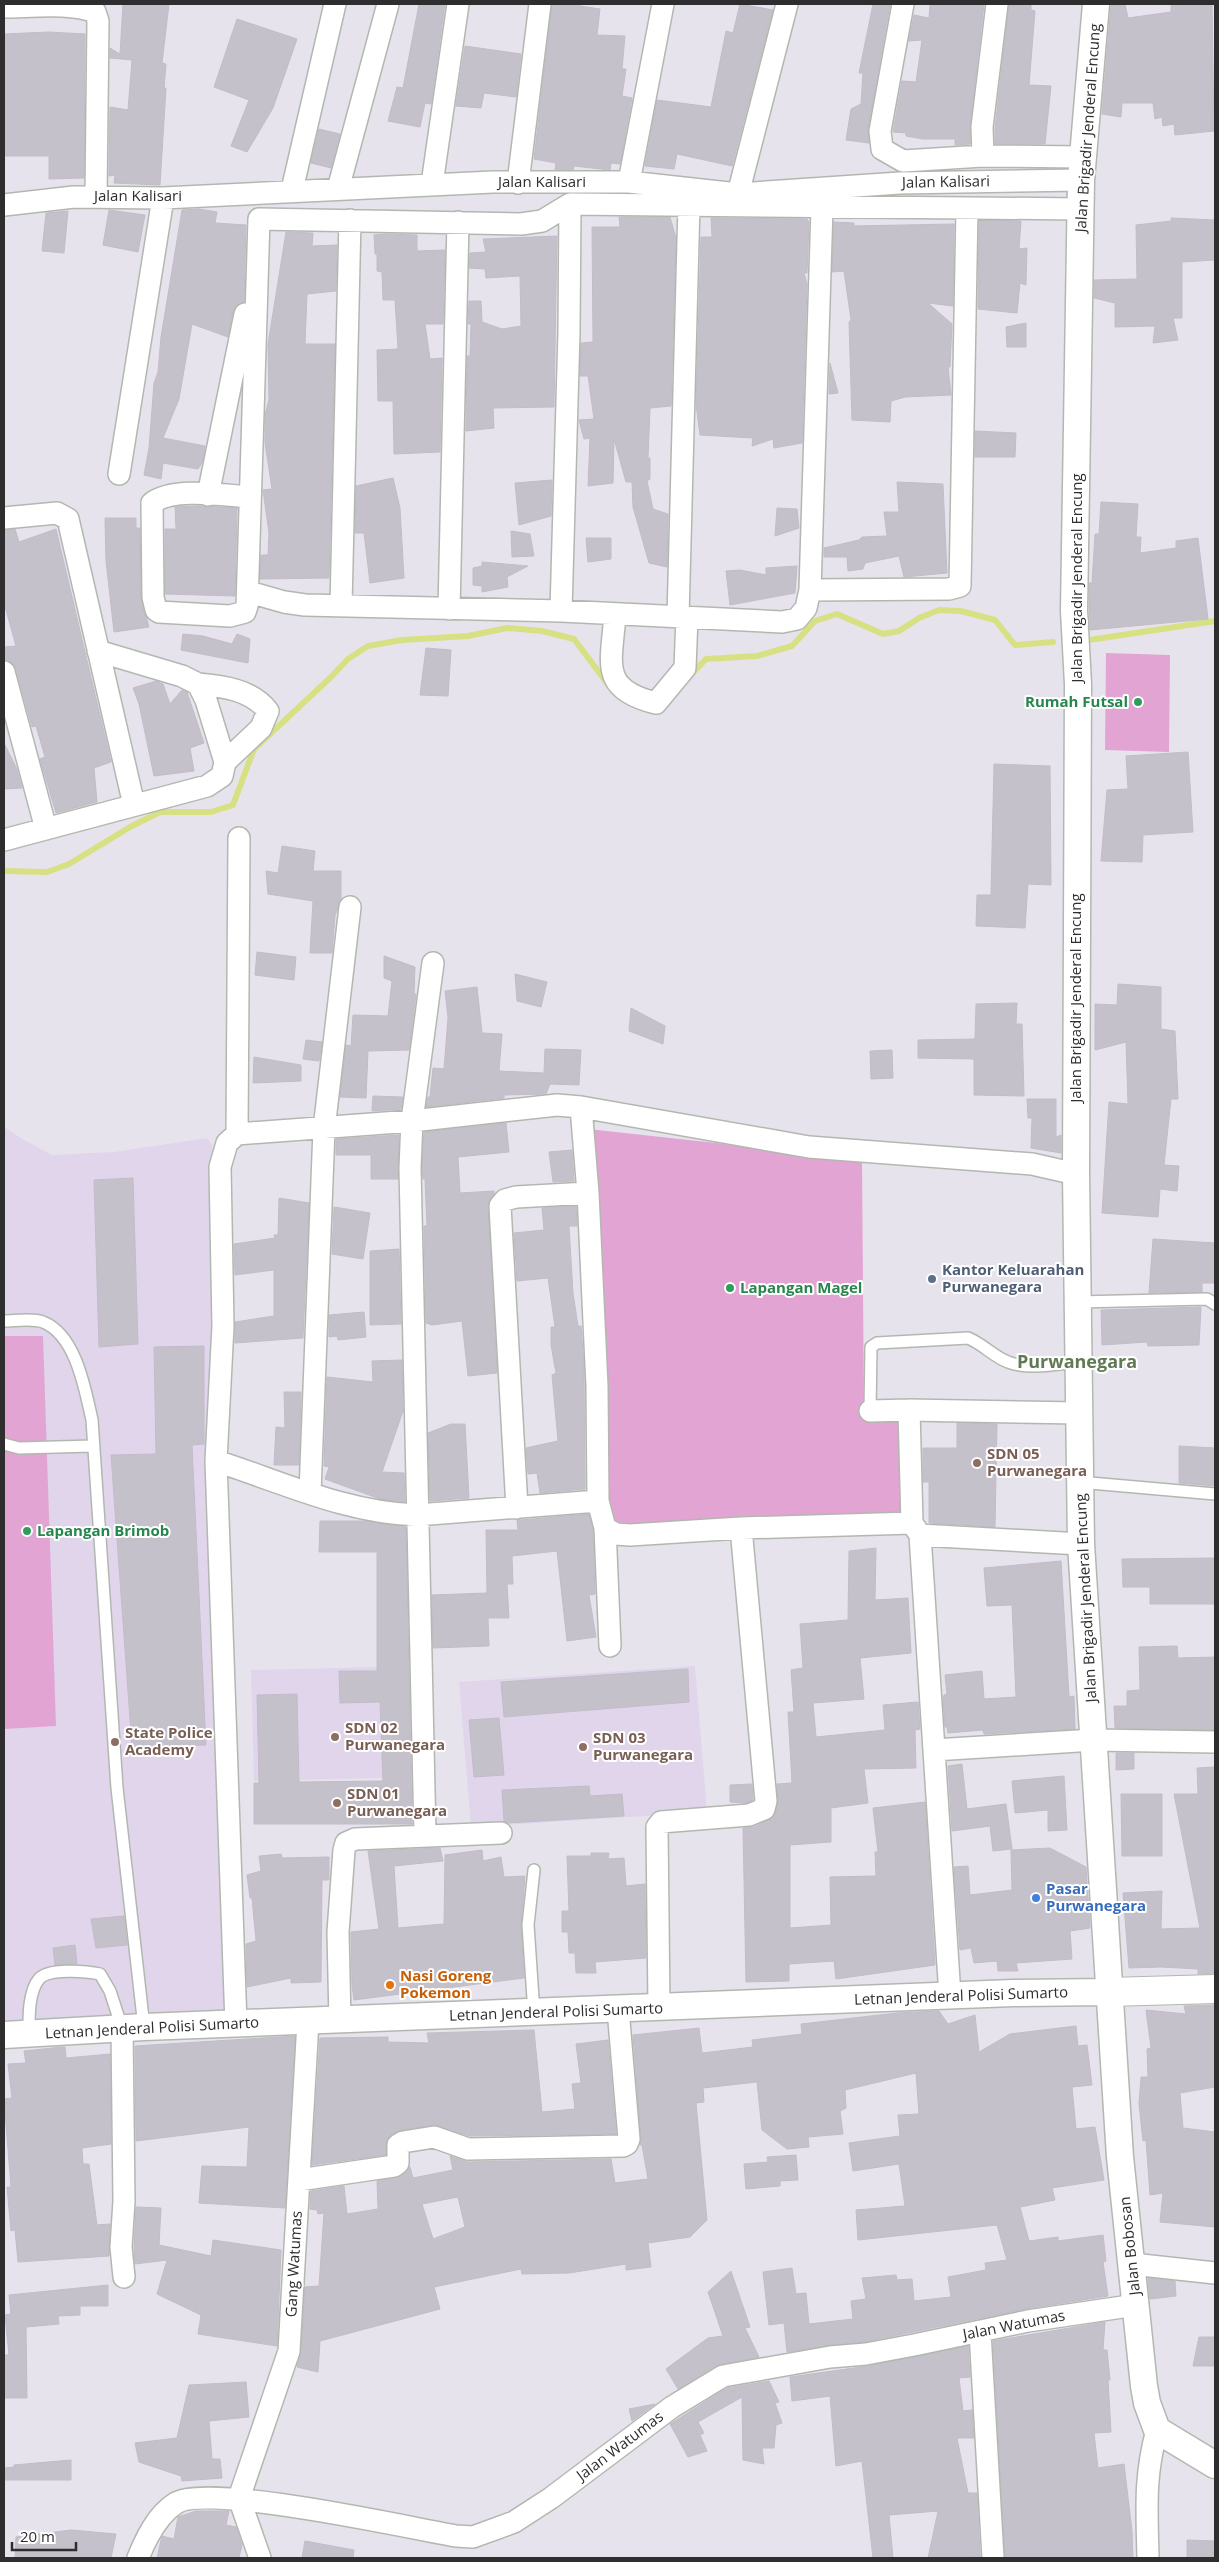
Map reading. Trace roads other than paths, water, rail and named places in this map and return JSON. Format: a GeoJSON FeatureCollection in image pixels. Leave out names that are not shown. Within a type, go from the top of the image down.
{"type":"FeatureCollection","features":[{"type":"Feature","properties":{"kind":"main road"},"geometry":{"type":"LineString","coordinates":[[1109,1992],[1215,1989]]}},
{"type":"Feature","properties":{"kind":"street"},"geometry":{"type":"LineString","coordinates":[[292,190],[335,4]]}},
{"type":"Feature","properties":{"kind":"street"},"geometry":{"type":"LineString","coordinates":[[338,190],[388,4]]}},
{"type":"Feature","properties":{"kind":"street"},"geometry":{"type":"LineString","coordinates":[[432,184],[458,4]]}},
{"type":"Feature","properties":{"kind":"street"},"geometry":{"type":"LineString","coordinates":[[518,183],[540,4]]}},
{"type":"Feature","properties":{"kind":"street"},"geometry":{"type":"LineString","coordinates":[[629,182],[663,4]]}},
{"type":"Feature","properties":{"kind":"street"},"geometry":{"type":"LineString","coordinates":[[738,194],[787,4]]}},
{"type":"Feature","properties":{"kind":"street"},"geometry":{"type":"LineString","coordinates":[[904,4],[880,131],[882,149],[903,161],[983,156],[1082,168]]}},
{"type":"Feature","properties":{"kind":"street"},"geometry":{"type":"LineString","coordinates":[[983,156],[982,126],[998,4]]}},
{"type":"Feature","properties":{"kind":"street","name":"Jalan Brigadir Jenderal Encung"},"geometry":{"type":"LineString","coordinates":[[1096,4],[1080,209],[1074,610],[1078,684],[1076,1174],[1081,1544],[1109,1992]]}},
{"type":"Feature","properties":{"kind":"street"},"geometry":{"type":"LineString","coordinates":[[4,7],[61,5],[88,9],[95,12],[98,21],[96,196]]}},
{"type":"Feature","properties":{"kind":"street","name":"Jalan Kalisari"},"geometry":{"type":"LineString","coordinates":[[4,205],[96,196],[163,198],[432,184],[629,182],[738,194],[1082,168]]}},
{"type":"Feature","properties":{"kind":"street"},"geometry":{"type":"LineString","coordinates":[[119,474],[163,198]]}},
{"type":"Feature","properties":{"kind":"street"},"geometry":{"type":"LineString","coordinates":[[249,496],[160,497],[152,503],[153,597],[156,610],[159,612],[236,616],[245,612],[249,592],[249,496],[259,218],[521,224],[542,222],[570,204],[689,204],[822,208],[1080,209]]}},
{"type":"Feature","properties":{"kind":"street"},"geometry":{"type":"LineString","coordinates":[[560,611],[569,332],[570,204]]}},
{"type":"Feature","properties":{"kind":"street"},"geometry":{"type":"LineString","coordinates":[[615,614],[611,671],[618,686],[640,699],[656,703],[685,668],[682,617],[689,204]]}},
{"type":"Feature","properties":{"kind":"street"},"geometry":{"type":"LineString","coordinates":[[249,592],[298,604],[560,611],[782,622],[797,619],[806,608],[810,590],[822,208]]}},
{"type":"Feature","properties":{"kind":"street"},"geometry":{"type":"LineString","coordinates":[[810,590],[949,589],[960,586],[967,209]]}},
{"type":"Feature","properties":{"kind":"street"},"geometry":{"type":"LineString","coordinates":[[341,606],[350,220]]}},
{"type":"Feature","properties":{"kind":"street"},"geometry":{"type":"LineString","coordinates":[[449,609],[458,222]]}},
{"type":"Feature","properties":{"kind":"street"},"geometry":{"type":"LineString","coordinates":[[208,495],[257,260]]}},
{"type":"Feature","properties":{"kind":"street"},"geometry":{"type":"LineString","coordinates":[[4,518],[57,513],[68,519],[134,805]]}},
{"type":"Feature","properties":{"kind":"street"},"geometry":{"type":"LineString","coordinates":[[98,651],[182,676],[198,684],[222,686],[260,701],[268,711],[261,728],[224,762]]}},
{"type":"Feature","properties":{"kind":"street"},"geometry":{"type":"LineString","coordinates":[[4,672],[46,828]]}},
{"type":"Feature","properties":{"kind":"street"},"geometry":{"type":"LineString","coordinates":[[4,840],[207,786],[222,776],[224,762],[206,700],[198,684]]}},
{"type":"Feature","properties":{"kind":"street"},"geometry":{"type":"LineString","coordinates":[[237,1134],[239,838]]}},
{"type":"Feature","properties":{"kind":"street"},"geometry":{"type":"LineString","coordinates":[[310,1493],[324,1129],[350,907]]}},
{"type":"Feature","properties":{"kind":"street"},"geometry":{"type":"LineString","coordinates":[[425,1836],[410,1168],[412,1121],[433,963]]}},
{"type":"Feature","properties":{"kind":"street"},"geometry":{"type":"LineString","coordinates":[[236,2024],[216,1460],[223,1326],[220,1167],[227,1143],[237,1134],[324,1129],[557,1105],[580,1107],[810,1147],[1032,1164],[1076,1174]]}},
{"type":"Feature","properties":{"kind":"street"},"geometry":{"type":"LineString","coordinates":[[580,1107],[588,1193],[597,1386],[598,1501],[606,1528],[610,1646]]}},
{"type":"Feature","properties":{"kind":"street"},"geometry":{"type":"LineString","coordinates":[[517,1508],[500,1206],[504,1200],[516,1197],[588,1193]]}},
{"type":"Feature","properties":{"kind":"street"},"geometry":{"type":"LineString","coordinates":[[910,1410],[916,1529],[934,1750],[950,1996]]}},
{"type":"Feature","properties":{"kind":"street"},"geometry":{"type":"LineString","coordinates":[[870,1411],[1080,1413]]}},
{"type":"Feature","properties":{"kind":"street"},"geometry":{"type":"LineString","coordinates":[[216,1460],[365,1510],[417,1515],[598,1501]]}},
{"type":"Feature","properties":{"kind":"street"},"geometry":{"type":"LineString","coordinates":[[606,1528],[616,1534],[630,1535],[742,1528],[916,1529],[1081,1544]]}},
{"type":"Feature","properties":{"kind":"street"},"geometry":{"type":"LineString","coordinates":[[659,2008],[657,1827],[660,1822],[750,1815],[764,1809],[766,1801],[742,1528]]}},
{"type":"Feature","properties":{"kind":"street"},"geometry":{"type":"LineString","coordinates":[[934,1750],[1094,1740],[1215,1742]]}},
{"type":"Feature","properties":{"kind":"street"},"geometry":{"type":"LineString","coordinates":[[340,2021],[338,1932],[346,1843],[355,1840],[501,1833]]}},
{"type":"Feature","properties":{"kind":"street","name":"Letnan Jenderal Polisi Sumarto"},"geometry":{"type":"LineString","coordinates":[[4,2035],[133,2028],[950,1996],[1109,1992]]}},
{"type":"Feature","properties":{"kind":"street","name":"Jalan Bobosan"},"geometry":{"type":"LineString","coordinates":[[1109,1992],[1120,2158],[1136,2305],[1147,2403],[1157,2430]]}},
{"type":"Feature","properties":{"kind":"street"},"geometry":{"type":"LineString","coordinates":[[299,2180],[394,2166],[398,2163],[398,2145],[403,2142],[434,2136],[468,2149],[623,2146],[628,2144],[618,2009]]}},
{"type":"Feature","properties":{"kind":"street","name":"Gang Watumas"},"geometry":{"type":"LineString","coordinates":[[239,2498],[288,2351],[308,2022]]}},
{"type":"Feature","properties":{"kind":"street"},"geometry":{"type":"LineString","coordinates":[[124,2277],[121,2247],[133,2028]]}},
{"type":"Feature","properties":{"kind":"street"},"geometry":{"type":"LineString","coordinates":[[1132,2264],[1215,2273]]}},
{"type":"Feature","properties":{"kind":"street","name":"Jalan Watumas"},"geometry":{"type":"LineString","coordinates":[[138,2558],[155,2523],[177,2502],[200,2496],[239,2498],[456,2536],[473,2537],[514,2522],[551,2498],[672,2407],[723,2376],[830,2357],[895,2349],[1028,2321],[1136,2305]]}},
{"type":"Feature","properties":{"kind":"street"},"geometry":{"type":"LineString","coordinates":[[980,2332],[993,2558]]}},
{"type":"Feature","properties":{"kind":"street"},"geometry":{"type":"LineString","coordinates":[[1148,2558],[1146,2480],[1157,2430],[1215,2465]]}},
{"type":"Feature","properties":{"kind":"street"},"geometry":{"type":"LineString","coordinates":[[239,2498],[260,2558]]}},
{"type":"Feature","properties":{"kind":"lane"},"geometry":{"type":"LineString","coordinates":[[1078,1302],[1207,1299],[1215,1304]]}},
{"type":"Feature","properties":{"kind":"lane"},"geometry":{"type":"LineString","coordinates":[[4,1321],[41,1322],[64,1338],[83,1378],[92,1420],[133,2028]]}},
{"type":"Feature","properties":{"kind":"lane"},"geometry":{"type":"LineString","coordinates":[[870,1411],[871,1347],[877,1343],[968,1338],[979,1342],[1008,1362],[1023,1366],[1079,1362]]}},
{"type":"Feature","properties":{"kind":"lane"},"geometry":{"type":"LineString","coordinates":[[4,1444],[19,1448],[93,1446]]}},
{"type":"Feature","properties":{"kind":"lane"},"geometry":{"type":"LineString","coordinates":[[1079,1482],[1215,1494]]}},
{"type":"Feature","properties":{"kind":"lane"},"geometry":{"type":"LineString","coordinates":[[534,1870],[528,1926],[534,2013]]}},
{"type":"Feature","properties":{"kind":"lane"},"geometry":{"type":"LineString","coordinates":[[29,2034],[33,1991],[39,1979],[46,1974],[85,1970],[100,1974],[133,2028]]}},
{"type":"Feature","properties":{"kind":"waterway"},"geometry":{"type":"LineString","coordinates":[[689,677],[706,659],[757,656],[792,646],[815,621],[837,614],[883,634],[899,631],[919,618],[939,610],[961,611],[995,620],[1015,645],[1053,642]]}},
{"type":"Feature","properties":{"kind":"waterway"},"geometry":{"type":"LineString","coordinates":[[1089,640],[1215,621]]}},
{"type":"Feature","properties":{"kind":"waterway"},"geometry":{"type":"LineString","coordinates":[[4,871],[47,872],[69,864],[130,827],[160,812],[211,812],[233,805],[254,749],[348,659],[368,646],[402,640],[468,636],[507,628],[542,631],[574,639],[613,691]]}},
{"type":"Feature","properties":{"kind":"place","name":"Rumah Futsal"},"geometry":{"type":"Point","coordinates":[1138,702]}},
{"type":"Feature","properties":{"kind":"place","name":"Kantor Keluarahan Purwanegara"},"geometry":{"type":"Point","coordinates":[932,1279]}},
{"type":"Feature","properties":{"kind":"place","name":"Lapangan Magel"},"geometry":{"type":"Point","coordinates":[730,1288]}},
{"type":"Feature","properties":{"kind":"place","name":"SDN 05 Purwanegara"},"geometry":{"type":"Point","coordinates":[977,1463]}},
{"type":"Feature","properties":{"kind":"place","name":"Lapangan Brimob"},"geometry":{"type":"Point","coordinates":[27,1531]}},
{"type":"Feature","properties":{"kind":"place","name":"SDN 02 Purwanegara"},"geometry":{"type":"Point","coordinates":[335,1737]}},
{"type":"Feature","properties":{"kind":"place","name":"State Police Academy"},"geometry":{"type":"Point","coordinates":[115,1742]}},
{"type":"Feature","properties":{"kind":"place","name":"SDN 03 Purwanegara"},"geometry":{"type":"Point","coordinates":[583,1747]}},
{"type":"Feature","properties":{"kind":"place","name":"SDN 01 Purwanegara"},"geometry":{"type":"Point","coordinates":[337,1803]}},
{"type":"Feature","properties":{"kind":"place","name":"Pasar Purwanegara"},"geometry":{"type":"Point","coordinates":[1036,1898]}},
{"type":"Feature","properties":{"kind":"place","name":"Nasi Goreng Pokemon"},"geometry":{"type":"Point","coordinates":[390,1985]}},
{"type":"Feature","properties":{"kind":"district","name":"Purwanegara"},"geometry":{"type":"Point","coordinates":[1077,1362]}}]}
